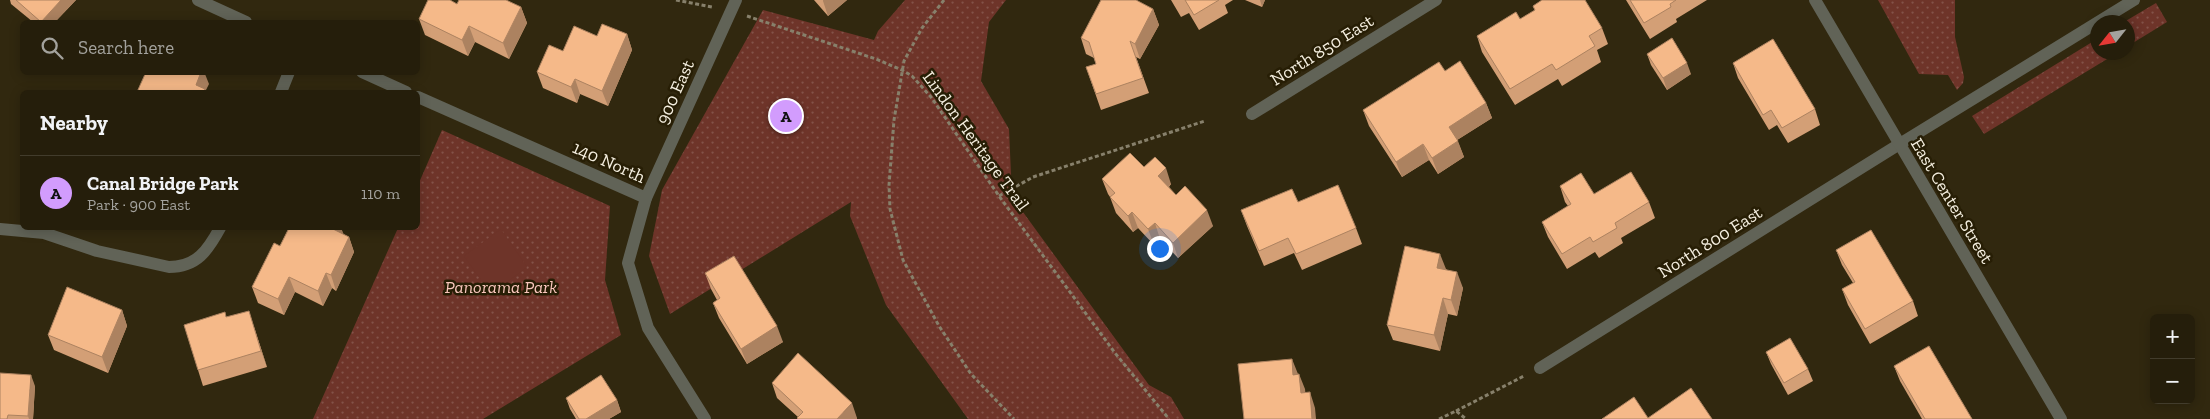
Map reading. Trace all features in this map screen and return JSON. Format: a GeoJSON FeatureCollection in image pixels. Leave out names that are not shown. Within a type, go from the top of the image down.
{"type":"FeatureCollection","features":[{"type":"Feature","properties":{"kind":"street"},"geometry":{"type":"LineString","coordinates":[[198,0],[242,20]]}},
{"type":"Feature","properties":{"kind":"street","name":"North 850 East"},"geometry":{"type":"LineString","coordinates":[[1252,114],[1436,0]]}},
{"type":"Feature","properties":{"kind":"street","name":"East Center Street"},"geometry":{"type":"LineString","coordinates":[[1815,0],[1898,145],[2061,419]]}},
{"type":"Feature","properties":{"kind":"street","name":"North 800 East"},"geometry":{"type":"LineString","coordinates":[[1540,368],[2134,0]]}},
{"type":"Feature","properties":{"kind":"street","name":"900 East"},"geometry":{"type":"LineString","coordinates":[[646,198],[734,6]]}},
{"type":"Feature","properties":{"kind":"street"},"geometry":{"type":"LineString","coordinates":[[282,90],[288,75]]}},
{"type":"Feature","properties":{"kind":"street"},"geometry":{"type":"LineString","coordinates":[[369,75],[402,90]]}},
{"type":"Feature","properties":{"kind":"street","name":"140 North"},"geometry":{"type":"LineString","coordinates":[[420,98],[646,198],[628,263],[648,328],[705,419]]}},
{"type":"Feature","properties":{"kind":"street"},"geometry":{"type":"LineString","coordinates":[[0,229],[44,233],[97,251],[169,267],[191,264],[205,252],[219,230]]}},
{"type":"Feature","properties":{"kind":"path","name":"Lindon Heritage Trail"},"geometry":{"type":"LineString","coordinates":[[676,0],[734,6],[751,16],[902,70],[912,76],[931,97],[999,196],[1115,353],[1168,419]]}},
{"type":"Feature","properties":{"kind":"path"},"geometry":{"type":"LineString","coordinates":[[944,0],[922,28],[904,61],[894,120],[889,185],[890,209],[903,260],[939,326],[971,374],[1014,419]]}},
{"type":"Feature","properties":{"kind":"path"},"geometry":{"type":"LineString","coordinates":[[999,196],[1033,177],[1205,122]]}},
{"type":"Feature","properties":{"kind":"path"},"geometry":{"type":"LineString","coordinates":[[1439,419],[1540,368]]}},
{"type":"Feature","properties":{"kind":"path"},"geometry":{"type":"LineString","coordinates":[[1456,411],[1466,419]]}},
{"type":"Feature","properties":{"kind":"green space"},"geometry":{"type":"Polygon","coordinates":[[[905,0],[1006,0],[989,22],[981,81],[1009,129],[1012,197],[1149,385],[1171,397],[1184,419],[968,419],[886,305],[850,216],[851,202],[670,314],[649,256],[662,190],[763,10],[874,40],[878,31],[905,0]]]}},
{"type":"Feature","properties":{"kind":"green space"},"geometry":{"type":"Polygon","coordinates":[[[1878,0],[1955,0],[1955,37],[1964,77],[1963,83],[1957,90],[1948,75],[1919,74],[1878,0]]]}},
{"type":"Feature","properties":{"kind":"green space"},"geometry":{"type":"Polygon","coordinates":[[[2156,3],[2167,22],[2135,42],[2135,15],[2156,3]]]}},
{"type":"Feature","properties":{"kind":"green space"},"geometry":{"type":"Polygon","coordinates":[[[2090,43],[2090,60],[2106,60],[1984,134],[1972,116],[2090,43]]]}},
{"type":"Feature","properties":{"kind":"green space","name":"Panorama Park"},"geometry":{"type":"Polygon","coordinates":[[[442,130],[610,206],[605,280],[621,335],[483,419],[313,419],[397,230],[420,230],[420,180],[442,130]]]}},
{"type":"Feature","properties":{"kind":"green space"},"geometry":{"type":"Polygon","coordinates":[[[501,229],[527,267],[491,294],[464,256],[501,229]]]}},
{"type":"Feature","properties":{"kind":"building"},"geometry":{"type":"Polygon","coordinates":[[[16,0],[61,0],[43,20],[39,20],[16,0]]]}},
{"type":"Feature","properties":{"kind":"building"},"geometry":{"type":"Polygon","coordinates":[[[428,0],[450,0],[457,4],[459,0],[506,0],[521,7],[503,43],[469,26],[462,40],[419,19],[428,0]]]}},
{"type":"Feature","properties":{"kind":"building"},"geometry":{"type":"Polygon","coordinates":[[[1101,0],[1136,0],[1153,9],[1135,44],[1130,41],[1143,78],[1096,94],[1086,67],[1096,64],[1089,42],[1081,38],[1101,0]]]}},
{"type":"Feature","properties":{"kind":"building"},"geometry":{"type":"Polygon","coordinates":[[[1185,0],[1219,0],[1194,15],[1185,0]]]}},
{"type":"Feature","properties":{"kind":"building"},"geometry":{"type":"Polygon","coordinates":[[[1542,0],[1585,0],[1602,28],[1589,36],[1595,46],[1556,70],[1552,64],[1510,89],[1477,36],[1516,12],[1520,19],[1535,10],[1533,6],[1542,0]]]}},
{"type":"Feature","properties":{"kind":"building"},"geometry":{"type":"Polygon","coordinates":[[[1630,0],[1676,0],[1670,4],[1671,7],[1644,23],[1630,0]]]}},
{"type":"Feature","properties":{"kind":"building"},"geometry":{"type":"Polygon","coordinates":[[[602,24],[627,34],[602,91],[575,79],[571,87],[537,72],[549,45],[563,51],[574,26],[597,36],[602,24]]]}},
{"type":"Feature","properties":{"kind":"building"},"geometry":{"type":"Polygon","coordinates":[[[1672,38],[1687,63],[1663,78],[1647,54],[1672,38]]]}},
{"type":"Feature","properties":{"kind":"building"},"geometry":{"type":"Polygon","coordinates":[[[1773,39],[1815,109],[1782,128],[1771,110],[1763,115],[1733,63],[1773,39]]]}},
{"type":"Feature","properties":{"kind":"building"},"geometry":{"type":"Polygon","coordinates":[[[1460,61],[1486,103],[1449,127],[1458,141],[1432,158],[1423,144],[1396,162],[1363,110],[1439,62],[1445,71],[1460,61]]]}},
{"type":"Feature","properties":{"kind":"building"},"geometry":{"type":"Polygon","coordinates":[[[145,75],[200,75],[196,85],[205,89],[205,90],[138,90],[145,75]]]}},
{"type":"Feature","properties":{"kind":"building"},"geometry":{"type":"Polygon","coordinates":[[[1130,153],[1144,167],[1155,157],[1166,168],[1158,176],[1176,195],[1185,186],[1207,210],[1173,243],[1155,223],[1148,229],[1132,212],[1128,216],[1110,197],[1115,193],[1102,179],[1130,153]]]}},
{"type":"Feature","properties":{"kind":"building"},"geometry":{"type":"Polygon","coordinates":[[[1631,172],[1649,202],[1615,223],[1617,228],[1593,242],[1590,237],[1562,254],[1542,222],[1571,204],[1560,186],[1581,173],[1594,194],[1631,172]]]}},
{"type":"Feature","properties":{"kind":"building"},"geometry":{"type":"Polygon","coordinates":[[[1338,185],[1356,228],[1296,254],[1288,238],[1259,251],[1241,210],[1292,189],[1298,202],[1338,185]]]}},
{"type":"Feature","properties":{"kind":"building"},"geometry":{"type":"Polygon","coordinates":[[[288,230],[335,230],[349,237],[331,275],[326,273],[318,291],[289,277],[278,299],[252,287],[274,243],[280,246],[288,230]]]}},
{"type":"Feature","properties":{"kind":"building"},"geometry":{"type":"Polygon","coordinates":[[[1871,230],[1913,301],[1865,329],[1842,289],[1855,282],[1836,250],[1871,230]]]}},
{"type":"Feature","properties":{"kind":"building"},"geometry":{"type":"Polygon","coordinates":[[[1405,246],[1440,254],[1437,268],[1457,272],[1451,300],[1443,298],[1434,335],[1387,325],[1405,246]]]}},
{"type":"Feature","properties":{"kind":"building"},"geometry":{"type":"Polygon","coordinates":[[[734,256],[777,326],[741,349],[713,303],[720,298],[705,273],[734,256]]]}},
{"type":"Feature","properties":{"kind":"building"},"geometry":{"type":"Polygon","coordinates":[[[67,287],[122,310],[102,357],[48,335],[67,287]]]}},
{"type":"Feature","properties":{"kind":"building"},"geometry":{"type":"Polygon","coordinates":[[[249,311],[261,351],[198,370],[184,325],[225,312],[226,317],[249,311]]]}},
{"type":"Feature","properties":{"kind":"building"},"geometry":{"type":"Polygon","coordinates":[[[1790,338],[1808,369],[1784,383],[1766,352],[1790,338]]]}},
{"type":"Feature","properties":{"kind":"building"},"geometry":{"type":"Polygon","coordinates":[[[1929,346],[1972,419],[1925,419],[1894,366],[1929,346]]]}},
{"type":"Feature","properties":{"kind":"building"},"geometry":{"type":"Polygon","coordinates":[[[798,353],[852,403],[837,419],[798,419],[803,412],[772,383],[798,353]]]}},
{"type":"Feature","properties":{"kind":"building"},"geometry":{"type":"Polygon","coordinates":[[[1292,359],[1293,375],[1299,374],[1301,393],[1310,392],[1312,419],[1244,419],[1238,364],[1292,359]]]}},
{"type":"Feature","properties":{"kind":"building"},"geometry":{"type":"Polygon","coordinates":[[[0,373],[31,375],[28,416],[8,415],[7,419],[0,419],[0,373]]]}},
{"type":"Feature","properties":{"kind":"building"},"geometry":{"type":"Polygon","coordinates":[[[601,375],[617,400],[586,419],[579,419],[566,398],[601,375]]]}},
{"type":"Feature","properties":{"kind":"building"},"geometry":{"type":"Polygon","coordinates":[[[1691,388],[1712,419],[1602,419],[1634,397],[1648,418],[1691,388]]]}},
{"type":"Feature","properties":{"kind":"place","name":"Canal Bridge Park"},"geometry":{"type":"Point","coordinates":[786,116]}}]}
